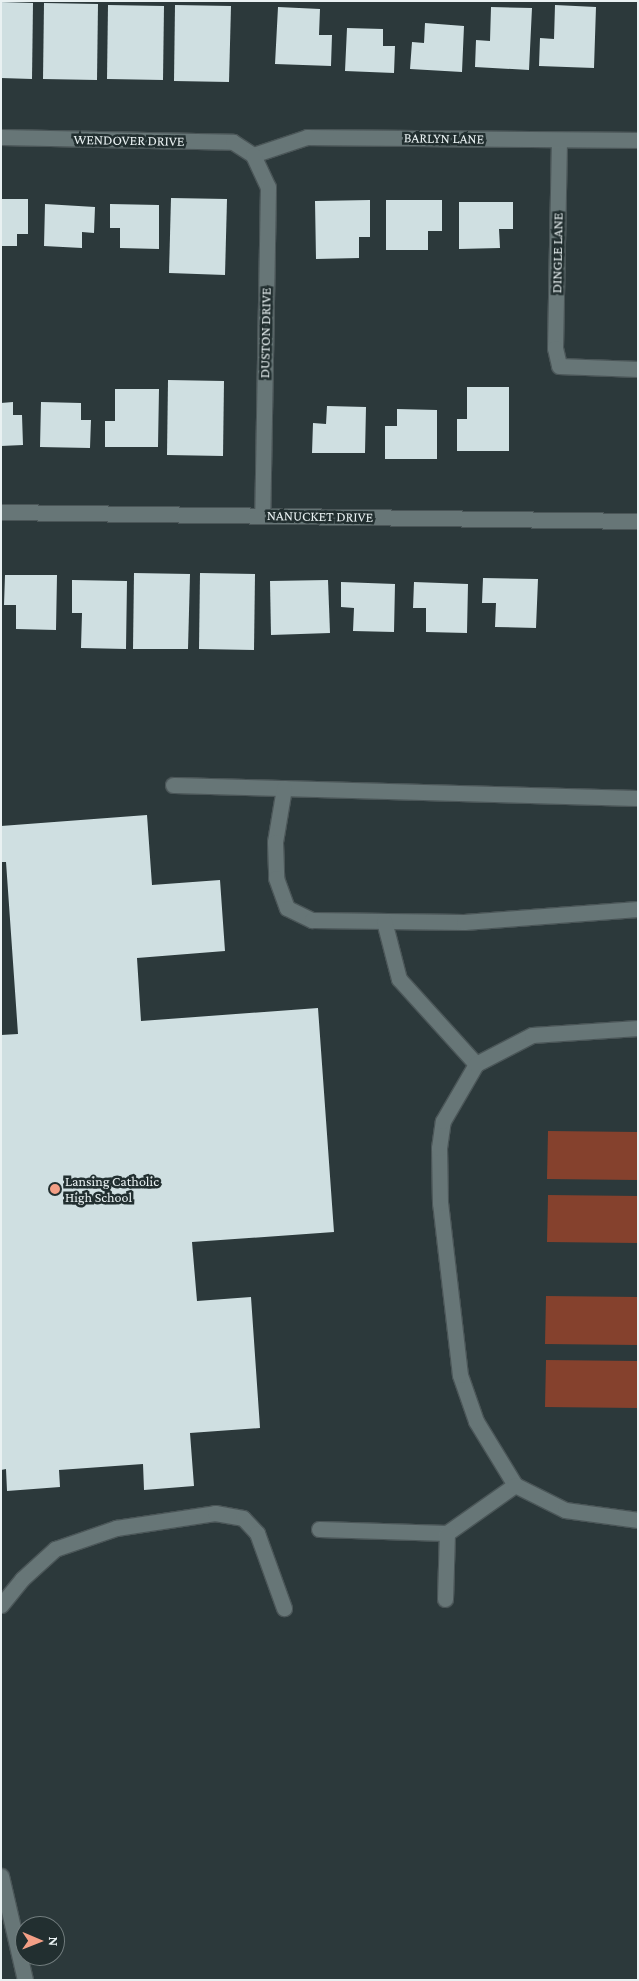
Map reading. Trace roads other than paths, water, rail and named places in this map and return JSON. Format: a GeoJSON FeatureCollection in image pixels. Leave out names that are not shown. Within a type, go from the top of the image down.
{"type":"FeatureCollection","features":[{"type":"Feature","properties":{"kind":"street","name":"WENDOVER DRIVE"},"geometry":{"type":"LineString","coordinates":[[1,137],[233,142],[253,155]]}},
{"type":"Feature","properties":{"kind":"street","name":"BARLYN LANE"},"geometry":{"type":"LineString","coordinates":[[253,155],[307,137],[638,140]]}},
{"type":"Feature","properties":{"kind":"street","name":"DINGLE LANE"},"geometry":{"type":"LineString","coordinates":[[559,140],[555,348],[559,366],[638,369]]}},
{"type":"Feature","properties":{"kind":"street","name":"DUSTON DRIVE"},"geometry":{"type":"LineString","coordinates":[[253,155],[268,187],[262,515]]}},
{"type":"Feature","properties":{"kind":"street","name":"NANUCKET DRIVE"},"geometry":{"type":"LineString","coordinates":[[1,512],[638,521]]}},
{"type":"Feature","properties":{"kind":"street"},"geometry":{"type":"LineString","coordinates":[[173,785],[638,798]]}},
{"type":"Feature","properties":{"kind":"street"},"geometry":{"type":"LineString","coordinates":[[284,788],[275,842],[276,878],[287,908],[312,920],[464,922],[638,909]]}},
{"type":"Feature","properties":{"kind":"street"},"geometry":{"type":"LineString","coordinates":[[384,921],[399,979],[476,1064]]}},
{"type":"Feature","properties":{"kind":"street"},"geometry":{"type":"LineString","coordinates":[[638,1028],[532,1034],[476,1064],[443,1121],[439,1148],[440,1203],[460,1375],[476,1422],[515,1485],[565,1510],[638,1520]]}},
{"type":"Feature","properties":{"kind":"street"},"geometry":{"type":"LineString","coordinates":[[319,1529],[447,1533],[515,1485]]}},
{"type":"Feature","properties":{"kind":"street"},"geometry":{"type":"LineString","coordinates":[[1,1605],[22,1579],[54,1549],[116,1528],[215,1513],[243,1518],[257,1533],[284,1608]]}},
{"type":"Feature","properties":{"kind":"street"},"geometry":{"type":"LineString","coordinates":[[445,1599],[447,1533]]}},
{"type":"Feature","properties":{"kind":"street"},"geometry":{"type":"LineString","coordinates":[[1,1876],[25,1980]]}},
{"type":"Feature","properties":{"kind":"place","name":"Lansing Catholic High School"},"geometry":{"type":"Point","coordinates":[55,1189]}}]}
